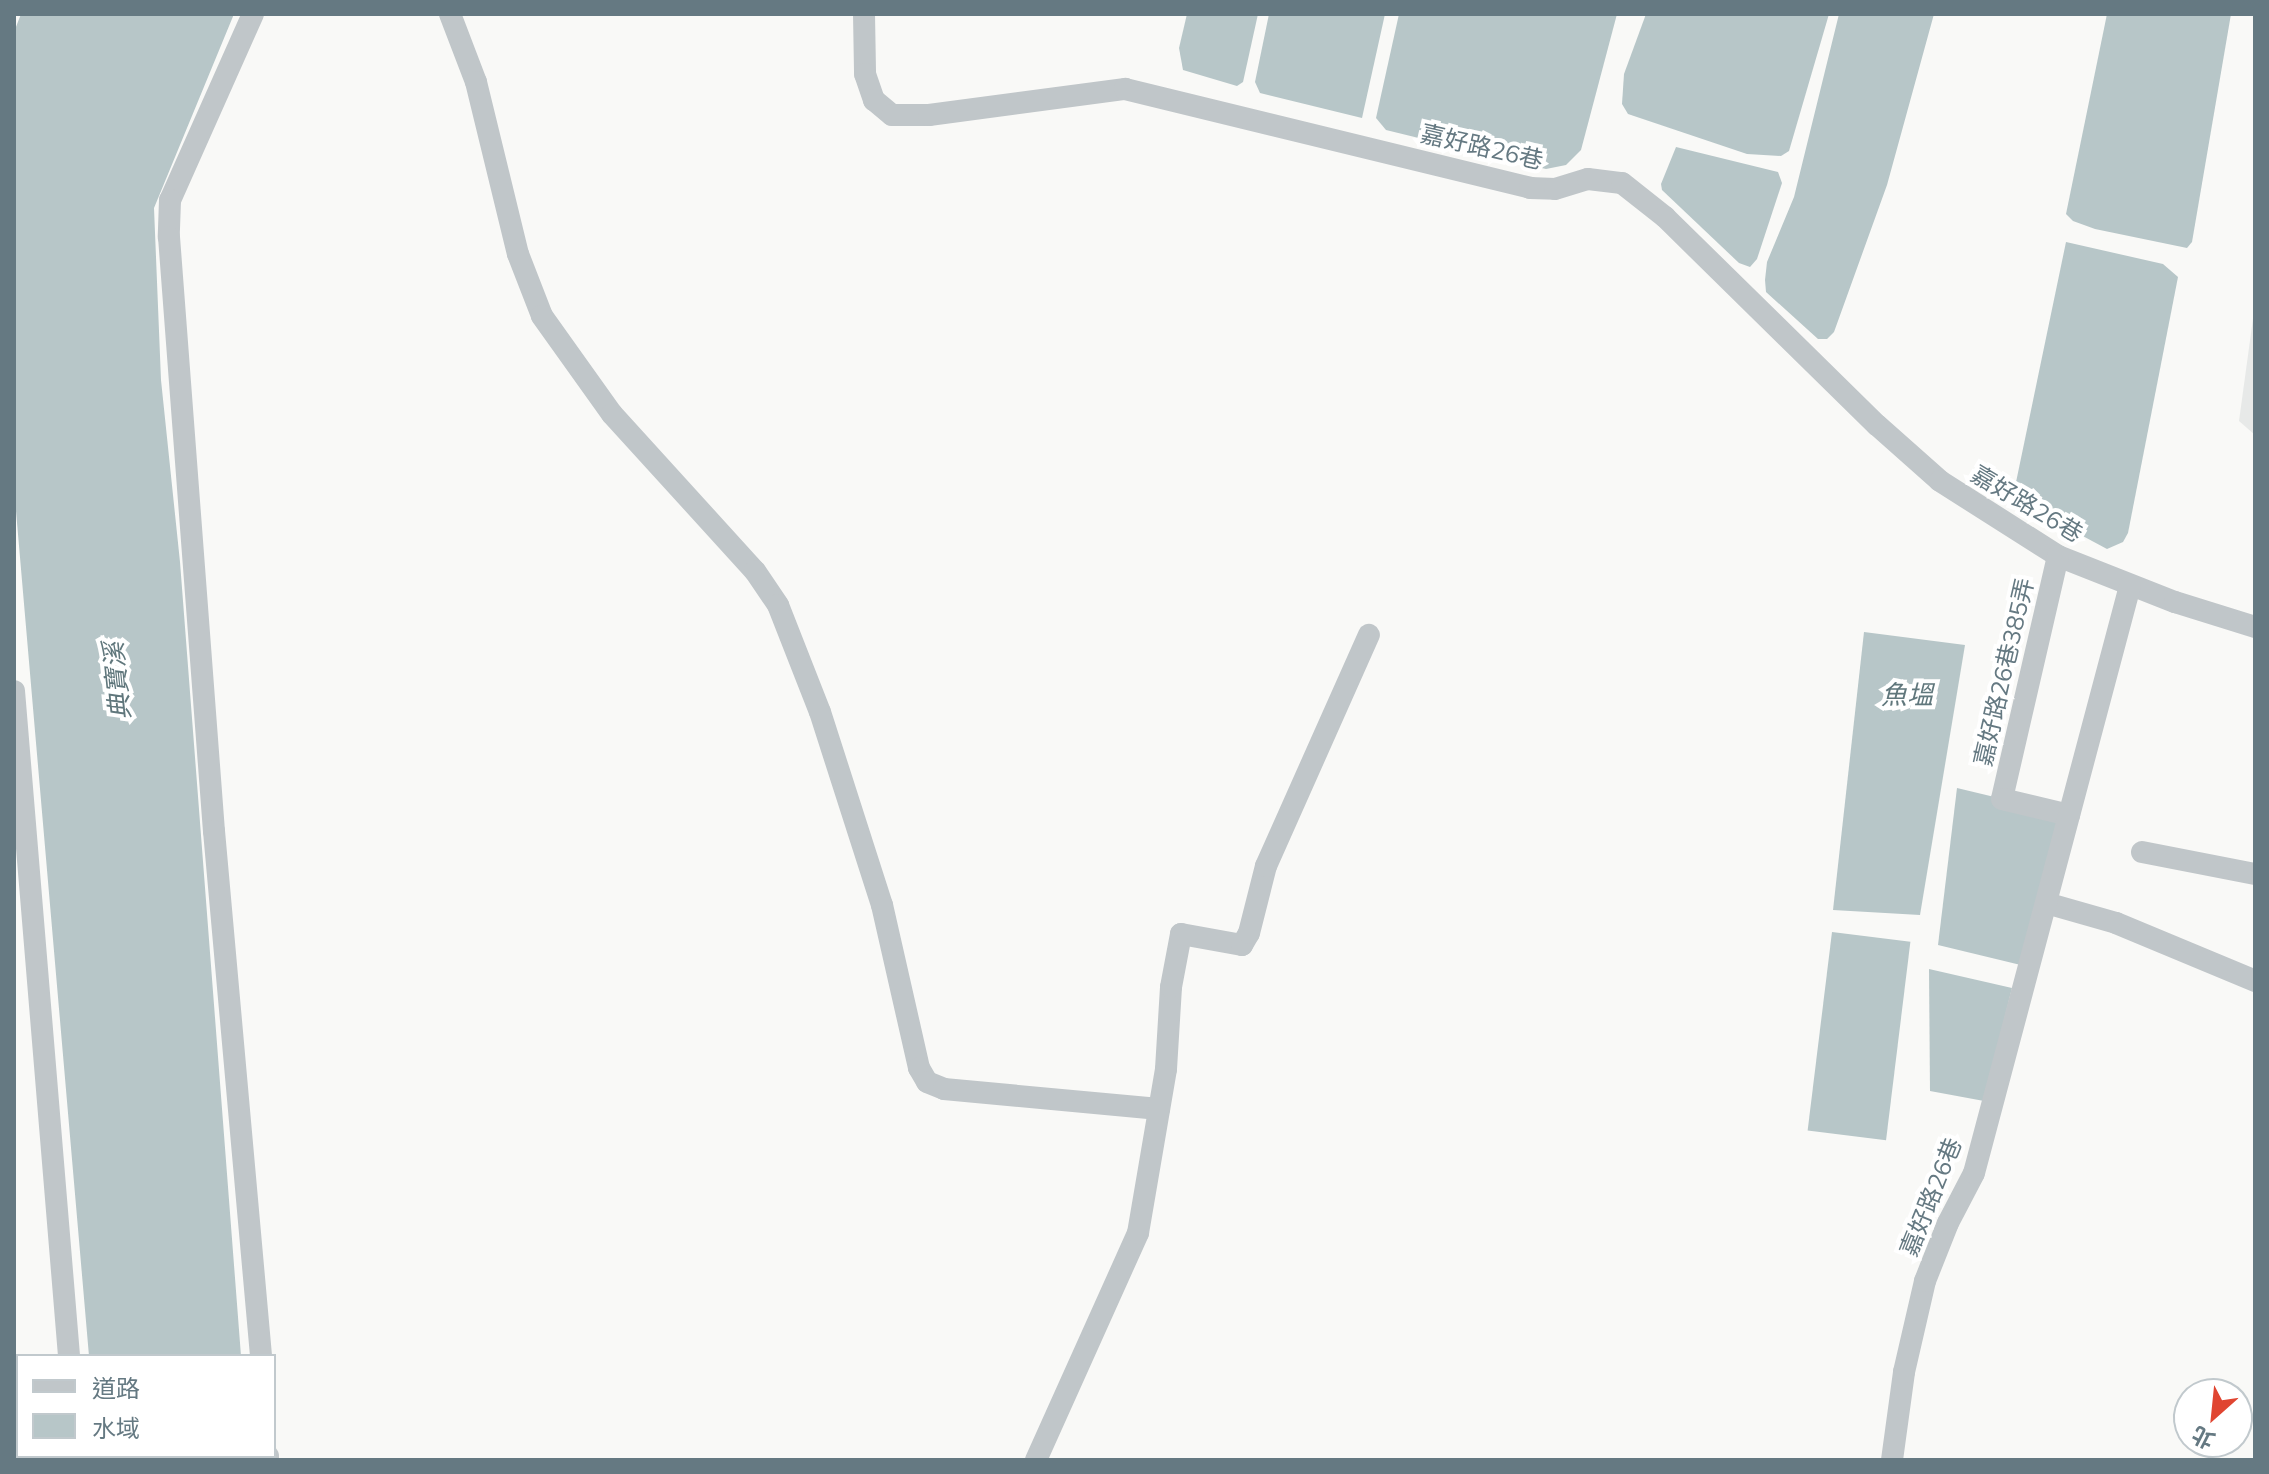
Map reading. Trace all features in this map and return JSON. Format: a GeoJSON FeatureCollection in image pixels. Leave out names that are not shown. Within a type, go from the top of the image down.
{"type":"FeatureCollection","features":[{"type":"Feature","properties":{"kind":"street"},"geometry":{"type":"LineString","coordinates":[[253,14],[170,200],[169,237],[214,831],[261,1354]]}},
{"type":"Feature","properties":{"kind":"street"},"geometry":{"type":"LineString","coordinates":[[450,14],[476,82],[518,254],[542,316],[612,414],[755,571],[778,605],[820,712],[882,905],[919,1068],[927,1082],[944,1089],[1159,1109]]}},
{"type":"Feature","properties":{"kind":"street","name":"嘉好路26巷"},"geometry":{"type":"LineString","coordinates":[[864,14],[865,74],[874,100],[892,115],[929,115],[1125,89],[1530,188],[1555,189],[1588,179],[1622,183],[1665,217],[1877,425],[1940,481],[2058,556],[2137,588],[2069,815],[1974,1173],[1948,1223],[1925,1281],[1904,1372],[1892,1460]]}},
{"type":"Feature","properties":{"kind":"street","name":"嘉好路26巷385弄"},"geometry":{"type":"LineString","coordinates":[[2058,556],[2002,799],[2069,815]]}},
{"type":"Feature","properties":{"kind":"street"},"geometry":{"type":"LineString","coordinates":[[2137,588],[2255,627]]}},
{"type":"Feature","properties":{"kind":"street"},"geometry":{"type":"LineString","coordinates":[[1036,1460],[1138,1233],[1166,1069],[1172,974],[1181,934],[1242,945],[1249,933],[1266,866],[1369,635]]}},
{"type":"Feature","properties":{"kind":"street"},"geometry":{"type":"LineString","coordinates":[[14,691],[69,1354]]}},
{"type":"Feature","properties":{"kind":"street"},"geometry":{"type":"LineString","coordinates":[[2142,852],[2255,874]]}},
{"type":"Feature","properties":{"kind":"street"},"geometry":{"type":"LineString","coordinates":[[2046,903],[2116,923],[2255,981]]}},
{"type":"Feature","properties":{"kind":"shaded area"},"geometry":{"type":"Polygon","coordinates":[[[2255,304],[2255,435],[2239,421],[2255,304]]]}},
{"type":"Feature","properties":{"kind":"water","name":"典寶溪"},"geometry":{"type":"Polygon","coordinates":[[[21,14],[234,14],[154,208],[161,380],[180,562],[241,1354],[89,1354],[14,488],[14,32],[21,14]]]}},
{"type":"Feature","properties":{"kind":"water"},"geometry":{"type":"Polygon","coordinates":[[[1187,14],[1258,14],[1243,82],[1237,86],[1183,70],[1179,48],[1187,14]]]}},
{"type":"Feature","properties":{"kind":"water"},"geometry":{"type":"Polygon","coordinates":[[[1269,14],[1385,14],[1362,118],[1260,93],[1255,82],[1269,14]]]}},
{"type":"Feature","properties":{"kind":"water"},"geometry":{"type":"Polygon","coordinates":[[[1399,14],[1617,14],[1581,150],[1566,165],[1546,169],[1386,130],[1376,118],[1399,14]]]}},
{"type":"Feature","properties":{"kind":"water"},"geometry":{"type":"Polygon","coordinates":[[[1646,14],[1829,14],[1789,151],[1781,156],[1747,154],[1628,114],[1622,104],[1624,74],[1646,14]]]}},
{"type":"Feature","properties":{"kind":"water"},"geometry":{"type":"Polygon","coordinates":[[[1839,14],[1934,14],[1887,185],[1834,332],[1827,339],[1818,339],[1766,292],[1765,280],[1767,262],[1794,197],[1839,14]]]}},
{"type":"Feature","properties":{"kind":"water"},"geometry":{"type":"Polygon","coordinates":[[[2107,14],[2231,14],[2192,242],[2187,248],[2095,229],[2073,221],[2066,214],[2107,14]]]}},
{"type":"Feature","properties":{"kind":"water"},"geometry":{"type":"Polygon","coordinates":[[[1676,147],[1778,172],[1782,183],[1757,259],[1750,267],[1739,263],[1662,190],[1661,184],[1676,147]]]}},
{"type":"Feature","properties":{"kind":"water"},"geometry":{"type":"Polygon","coordinates":[[[2066,242],[2163,264],[2178,277],[2128,533],[2123,542],[2107,549],[2027,506],[2015,487],[2066,242]]]}},
{"type":"Feature","properties":{"kind":"water","name":"魚塭"},"geometry":{"type":"Polygon","coordinates":[[[1864,632],[1965,645],[1920,915],[1833,910],[1864,632]]]}},
{"type":"Feature","properties":{"kind":"water"},"geometry":{"type":"Polygon","coordinates":[[[1957,788],[2069,815],[2029,967],[1938,945],[1957,788]]]}},
{"type":"Feature","properties":{"kind":"water"},"geometry":{"type":"Polygon","coordinates":[[[1832,932],[1910,942],[1886,1140],[1808,1131],[1832,932]]]}},
{"type":"Feature","properties":{"kind":"water"},"geometry":{"type":"Polygon","coordinates":[[[1929,969],[2012,988],[1984,1101],[1930,1091],[1929,969]]]}}]}
